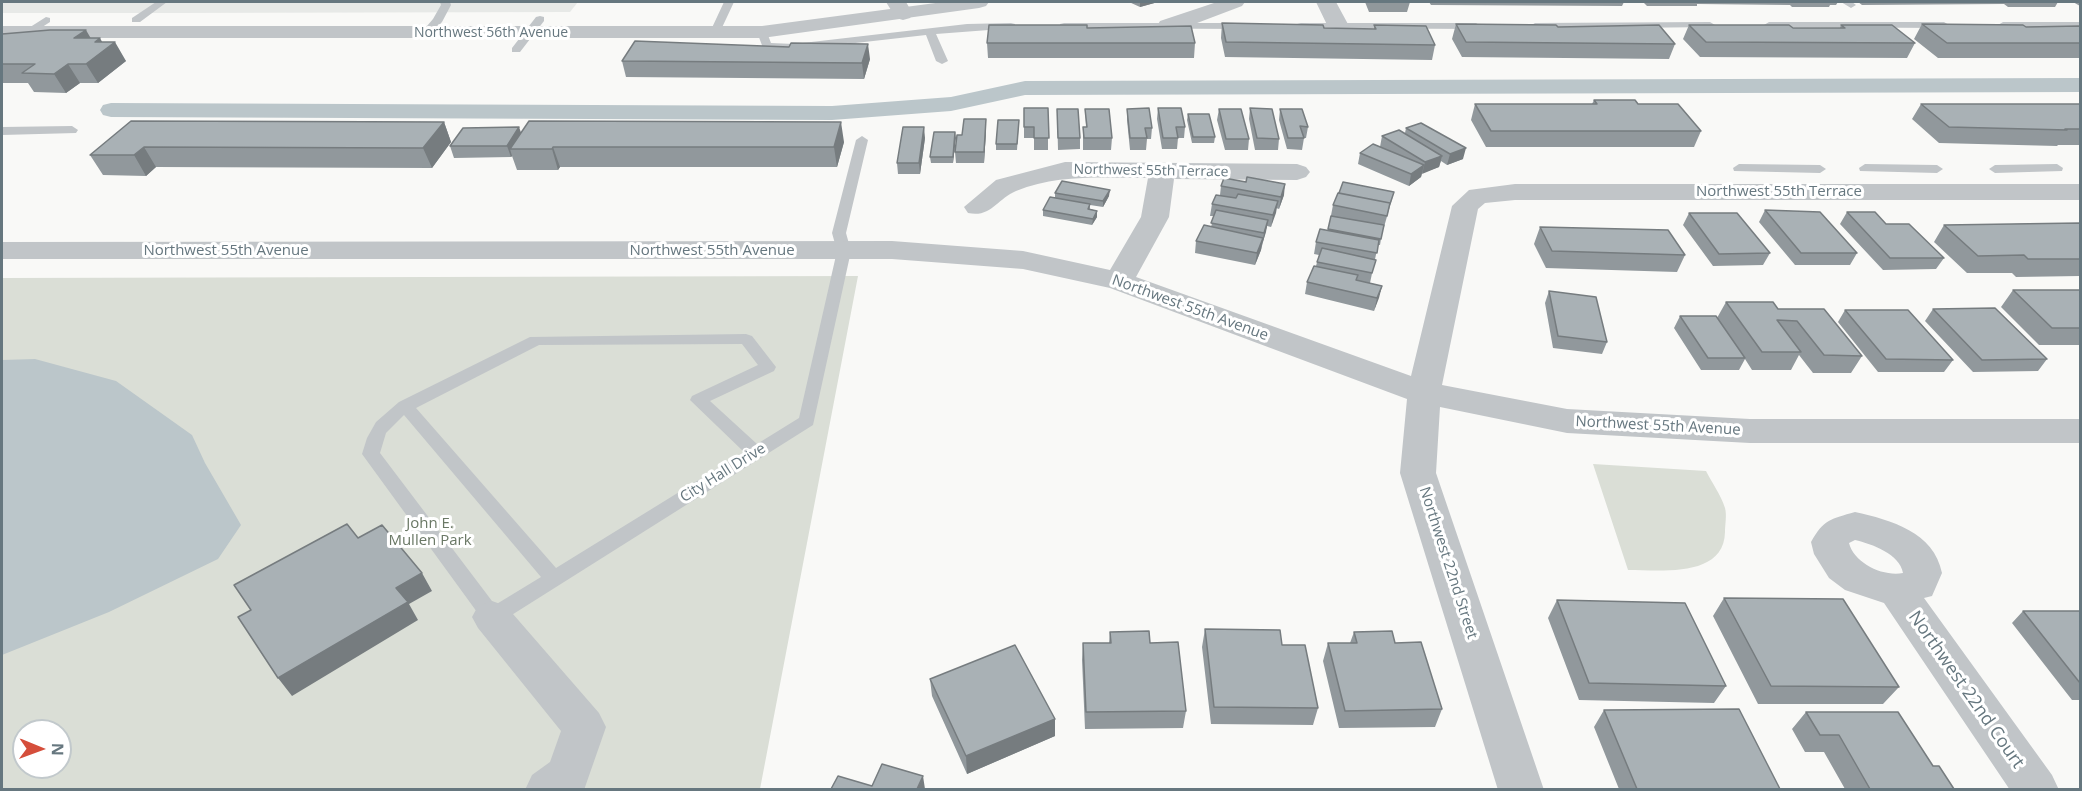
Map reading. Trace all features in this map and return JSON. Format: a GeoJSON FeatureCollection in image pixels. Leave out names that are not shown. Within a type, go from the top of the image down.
{"type":"FeatureCollection","features":[{"type":"Feature","properties":{"kind":"street","name":"Northwest 56th Avenue"},"geometry":{"type":"LineString","coordinates":[[2,21],[436,18],[528,34],[721,17],[979,2]]}},
{"type":"Feature","properties":{"kind":"street"},"geometry":{"type":"LineString","coordinates":[[1168,26],[1235,2]]}},
{"type":"Feature","properties":{"kind":"street"},"geometry":{"type":"LineString","coordinates":[[1326,2],[1338,26]]}},
{"type":"Feature","properties":{"kind":"street","name":"Northwest 56th Avenue"},"geometry":{"type":"LineString","coordinates":[[721,17],[762,32],[903,5]]}},
{"type":"Feature","properties":{"kind":"street","name":"Northwest 56th Avenue"},"geometry":{"type":"LineString","coordinates":[[2,32],[28,33],[436,18]]}},
{"type":"Feature","properties":{"kind":"street","name":"Northwest 55th Terrace"},"geometry":{"type":"LineString","coordinates":[[978,207],[1005,186],[1065,170],[1297,172]]}},
{"type":"Feature","properties":{"kind":"street"},"geometry":{"type":"LineString","coordinates":[[1119,281],[1155,217],[1162,172]]}},
{"type":"Feature","properties":{"kind":"street","name":"Northwest 55th Terrace"},"geometry":{"type":"LineString","coordinates":[[1478,196],[1515,192],[1924,192],[2065,184]]}},
{"type":"Feature","properties":{"kind":"street","name":"Northwest 22nd Street"},"geometry":{"type":"LineString","coordinates":[[1478,196],[1464,206],[1424,393],[1419,472],[1521,789]]}},
{"type":"Feature","properties":{"kind":"street","name":"Northwest 55th Avenue"},"geometry":{"type":"LineString","coordinates":[[2,251],[892,250],[1023,260],[1119,281],[1424,393],[1567,421],[1750,430],[2080,431]]}},
{"type":"Feature","properties":{"kind":"street","name":"Northwest 22nd Court"},"geometry":{"type":"LineString","coordinates":[[1897,591],[2036,789]]}},
{"type":"Feature","properties":{"kind":"street"},"geometry":{"type":"LineString","coordinates":[[492,618],[584,727],[568,775],[548,789]]}},
{"type":"Feature","properties":{"kind":"lane"},"geometry":{"type":"LineString","coordinates":[[136,20],[162,2]]}},
{"type":"Feature","properties":{"kind":"lane"},"geometry":{"type":"LineString","coordinates":[[2,50],[46,20]]}},
{"type":"Feature","properties":{"kind":"lane"},"geometry":{"type":"LineString","coordinates":[[1757,26],[1961,25]]}},
{"type":"Feature","properties":{"kind":"lane"},"geometry":{"type":"LineString","coordinates":[[1997,25],[2080,25]]}},
{"type":"Feature","properties":{"kind":"lane"},"geometry":{"type":"LineString","coordinates":[[762,32],[767,45],[794,47],[930,32],[1020,26]]}},
{"type":"Feature","properties":{"kind":"lane"},"geometry":{"type":"LineString","coordinates":[[1054,26],[1258,26]]}},
{"type":"Feature","properties":{"kind":"lane"},"geometry":{"type":"LineString","coordinates":[[1293,26],[1494,26]]}},
{"type":"Feature","properties":{"kind":"lane"},"geometry":{"type":"LineString","coordinates":[[1518,26],[1721,26]]}},
{"type":"Feature","properties":{"kind":"lane"},"geometry":{"type":"LineString","coordinates":[[930,32],[942,61]]}},
{"type":"Feature","properties":{"kind":"lane"},"geometry":{"type":"LineString","coordinates":[[2,131],[72,130]]}},
{"type":"Feature","properties":{"kind":"lane","name":"City Hall Drive"},"geometry":{"type":"LineString","coordinates":[[492,618],[807,421],[844,251],[839,233],[862,140]]}},
{"type":"Feature","properties":{"kind":"lane"},"geometry":{"type":"LineString","coordinates":[[1739,168],[1820,169]]}},
{"type":"Feature","properties":{"kind":"lane"},"geometry":{"type":"LineString","coordinates":[[1784,168],[1807,192]]}},
{"type":"Feature","properties":{"kind":"lane"},"geometry":{"type":"LineString","coordinates":[[1865,168],[1937,169]]}},
{"type":"Feature","properties":{"kind":"lane"},"geometry":{"type":"LineString","coordinates":[[2028,168],[2065,184]]}},
{"type":"Feature","properties":{"kind":"lane"},"geometry":{"type":"LineString","coordinates":[[1995,169],[2028,168],[2065,184]]}},
{"type":"Feature","properties":{"kind":"lane"},"geometry":{"type":"LineString","coordinates":[[1900,169],[1924,192]]}},
{"type":"Feature","properties":{"kind":"lane"},"geometry":{"type":"LineString","coordinates":[[492,618],[371,454],[374,436],[388,419],[405,406],[536,340],[746,339],[768,367],[698,400],[756,453]]}},
{"type":"Feature","properties":{"kind":"lane"},"geometry":{"type":"LineString","coordinates":[[405,406],[554,579]]}},
{"type":"Feature","properties":{"kind":"shaded area"},"geometry":{"type":"Polygon","coordinates":[[[2,2],[578,2],[570,12],[2,13],[2,2]]]}},
{"type":"Feature","properties":{"kind":"shaded area"},"geometry":{"type":"Polygon","coordinates":[[[35,359],[116,381],[192,435],[205,463],[241,525],[218,559],[109,612],[2,655],[2,360],[35,359]]]}},
{"type":"Feature","properties":{"kind":"green space","name":"John E. Mullen Park"},"geometry":{"type":"Polygon","coordinates":[[[858,276],[760,789],[2,789],[2,278],[858,276]]]}},
{"type":"Feature","properties":{"kind":"green space"},"geometry":{"type":"Polygon","coordinates":[[[1593,464],[1706,471],[1725,508],[1725,532],[1722,547],[1714,557],[1703,564],[1688,568],[1657,571],[1628,570],[1593,464]]]}},
{"type":"Feature","properties":{"kind":"building"},"geometry":{"type":"Polygon","coordinates":[[[1222,23],[1323,25],[1324,28],[1376,29],[1374,25],[1426,26],[1435,45],[1226,42],[1222,23]]]}},
{"type":"Feature","properties":{"kind":"building"},"geometry":{"type":"Polygon","coordinates":[[[1456,24],[1556,25],[1558,27],[1659,25],[1675,44],[1466,42],[1456,24]]]}},
{"type":"Feature","properties":{"kind":"building"},"geometry":{"type":"Polygon","coordinates":[[[1922,24],[2080,26],[2080,43],[1947,43],[1922,24]]]}},
{"type":"Feature","properties":{"kind":"building"},"geometry":{"type":"Polygon","coordinates":[[[989,25],[1087,25],[1087,28],[1191,26],[1195,43],[987,43],[989,25]]]}},
{"type":"Feature","properties":{"kind":"building"},"geometry":{"type":"Polygon","coordinates":[[[1689,25],[1789,25],[1793,28],[1845,28],[1841,25],[1892,25],[1915,43],[1706,42],[1689,25]]]}},
{"type":"Feature","properties":{"kind":"building"},"geometry":{"type":"Polygon","coordinates":[[[86,30],[74,38],[100,38],[95,42],[115,42],[86,64],[68,64],[54,74],[22,73],[35,64],[2,64],[2,34],[86,30]]]}},
{"type":"Feature","properties":{"kind":"building"},"geometry":{"type":"Polygon","coordinates":[[[635,41],[789,47],[791,43],[868,44],[862,63],[622,61],[635,41]]]}},
{"type":"Feature","properties":{"kind":"building"},"geometry":{"type":"Polygon","coordinates":[[[1594,100],[1635,100],[1638,104],[1678,104],[1701,131],[1491,131],[1475,104],[1597,104],[1594,100]]]}},
{"type":"Feature","properties":{"kind":"building"},"geometry":{"type":"Polygon","coordinates":[[[1921,104],[2080,104],[2080,129],[1949,127],[1921,104]]]}},
{"type":"Feature","properties":{"kind":"building"},"geometry":{"type":"Polygon","coordinates":[[[1024,108],[1048,108],[1049,138],[1034,138],[1034,127],[1024,127],[1024,108]]]}},
{"type":"Feature","properties":{"kind":"building"},"geometry":{"type":"Polygon","coordinates":[[[1149,108],[1152,128],[1145,128],[1147,138],[1130,138],[1127,109],[1149,108]]]}},
{"type":"Feature","properties":{"kind":"building"},"geometry":{"type":"Polygon","coordinates":[[[1158,108],[1181,108],[1185,127],[1176,127],[1178,138],[1163,138],[1158,108]]]}},
{"type":"Feature","properties":{"kind":"building"},"geometry":{"type":"Polygon","coordinates":[[[1250,108],[1272,109],[1279,139],[1257,138],[1250,108]]]}},
{"type":"Feature","properties":{"kind":"building"},"geometry":{"type":"Polygon","coordinates":[[[1057,109],[1078,109],[1080,138],[1058,138],[1057,109]]]}},
{"type":"Feature","properties":{"kind":"building"},"geometry":{"type":"Polygon","coordinates":[[[1085,109],[1109,109],[1112,138],[1084,138],[1083,127],[1087,127],[1085,109]]]}},
{"type":"Feature","properties":{"kind":"building"},"geometry":{"type":"Polygon","coordinates":[[[1219,109],[1241,109],[1249,139],[1226,139],[1219,109]]]}},
{"type":"Feature","properties":{"kind":"building"},"geometry":{"type":"Polygon","coordinates":[[[1280,109],[1302,109],[1308,127],[1300,126],[1304,138],[1288,138],[1280,109]]]}},
{"type":"Feature","properties":{"kind":"building"},"geometry":{"type":"Polygon","coordinates":[[[1188,114],[1209,114],[1215,137],[1193,137],[1188,114]]]}},
{"type":"Feature","properties":{"kind":"building"},"geometry":{"type":"Polygon","coordinates":[[[964,119],[986,119],[984,152],[955,152],[957,135],[962,135],[964,119]]]}},
{"type":"Feature","properties":{"kind":"building"},"geometry":{"type":"Polygon","coordinates":[[[998,120],[1019,120],[1017,144],[996,144],[998,120]]]}},
{"type":"Feature","properties":{"kind":"building"},"geometry":{"type":"Polygon","coordinates":[[[131,121],[444,122],[423,148],[144,147],[134,155],[90,155],[131,121]]]}},
{"type":"Feature","properties":{"kind":"building"},"geometry":{"type":"Polygon","coordinates":[[[529,121],[841,122],[834,147],[510,149],[529,121]]]}},
{"type":"Feature","properties":{"kind":"building"},"geometry":{"type":"Polygon","coordinates":[[[1421,123],[1466,148],[1450,154],[1406,128],[1421,123]]]}},
{"type":"Feature","properties":{"kind":"building"},"geometry":{"type":"Polygon","coordinates":[[[519,127],[507,146],[450,146],[463,128],[519,127]]]}},
{"type":"Feature","properties":{"kind":"building"},"geometry":{"type":"Polygon","coordinates":[[[903,127],[924,127],[919,163],[897,163],[903,127]]]}},
{"type":"Feature","properties":{"kind":"building"},"geometry":{"type":"Polygon","coordinates":[[[1399,130],[1442,156],[1425,162],[1382,136],[1399,130]]]}},
{"type":"Feature","properties":{"kind":"building"},"geometry":{"type":"Polygon","coordinates":[[[934,132],[955,132],[953,157],[930,157],[934,132]]]}},
{"type":"Feature","properties":{"kind":"building"},"geometry":{"type":"Polygon","coordinates":[[[1373,144],[1424,165],[1411,174],[1360,153],[1373,144]]]}},
{"type":"Feature","properties":{"kind":"building"},"geometry":{"type":"Polygon","coordinates":[[[1247,177],[1285,184],[1281,197],[1221,186],[1224,178],[1246,182],[1247,177]]]}},
{"type":"Feature","properties":{"kind":"building"},"geometry":{"type":"Polygon","coordinates":[[[1062,181],[1110,190],[1103,201],[1055,193],[1062,181]]]}},
{"type":"Feature","properties":{"kind":"building"},"geometry":{"type":"Polygon","coordinates":[[[1343,182],[1394,192],[1390,204],[1339,193],[1343,182]]]}},
{"type":"Feature","properties":{"kind":"building"},"geometry":{"type":"Polygon","coordinates":[[[1338,193],[1390,203],[1387,216],[1333,205],[1338,193]]]}},
{"type":"Feature","properties":{"kind":"building"},"geometry":{"type":"Polygon","coordinates":[[[1238,194],[1278,201],[1273,215],[1212,204],[1216,195],[1236,198],[1238,194]]]}},
{"type":"Feature","properties":{"kind":"building"},"geometry":{"type":"Polygon","coordinates":[[[1050,197],[1090,204],[1088,209],[1097,211],[1093,219],[1043,210],[1050,197]]]}},
{"type":"Feature","properties":{"kind":"building"},"geometry":{"type":"Polygon","coordinates":[[[1216,210],[1268,220],[1264,233],[1211,223],[1216,210]]]}},
{"type":"Feature","properties":{"kind":"building"},"geometry":{"type":"Polygon","coordinates":[[[1765,210],[1820,212],[1857,253],[1801,253],[1765,210]]]}},
{"type":"Feature","properties":{"kind":"building"},"geometry":{"type":"Polygon","coordinates":[[[1847,212],[1875,212],[1886,224],[1909,224],[1944,258],[1890,258],[1847,212]]]}},
{"type":"Feature","properties":{"kind":"building"},"geometry":{"type":"Polygon","coordinates":[[[1689,213],[1737,213],[1770,253],[1719,254],[1689,213]]]}},
{"type":"Feature","properties":{"kind":"building"},"geometry":{"type":"Polygon","coordinates":[[[1331,216],[1384,225],[1381,239],[1328,229],[1331,216]]]}},
{"type":"Feature","properties":{"kind":"building"},"geometry":{"type":"Polygon","coordinates":[[[2080,223],[2080,259],[2028,259],[2024,255],[1978,256],[1944,225],[2080,223]]]}},
{"type":"Feature","properties":{"kind":"building"},"geometry":{"type":"Polygon","coordinates":[[[1204,225],[1263,238],[1257,253],[1196,241],[1204,225]]]}},
{"type":"Feature","properties":{"kind":"building"},"geometry":{"type":"Polygon","coordinates":[[[1540,227],[1668,230],[1685,255],[1552,251],[1540,227]]]}},
{"type":"Feature","properties":{"kind":"building"},"geometry":{"type":"Polygon","coordinates":[[[1320,229],[1379,240],[1377,253],[1316,242],[1320,229]]]}},
{"type":"Feature","properties":{"kind":"building"},"geometry":{"type":"Polygon","coordinates":[[[1322,248],[1376,260],[1372,273],[1317,262],[1322,248]]]}},
{"type":"Feature","properties":{"kind":"building"},"geometry":{"type":"Polygon","coordinates":[[[1314,266],[1358,275],[1356,280],[1382,286],[1377,298],[1307,282],[1314,266]]]}},
{"type":"Feature","properties":{"kind":"building"},"geometry":{"type":"Polygon","coordinates":[[[2013,290],[2080,290],[2080,328],[2052,328],[2013,290]]]}},
{"type":"Feature","properties":{"kind":"building"},"geometry":{"type":"Polygon","coordinates":[[[1549,291],[1596,297],[1607,342],[1558,336],[1549,291]]]}},
{"type":"Feature","properties":{"kind":"building"},"geometry":{"type":"Polygon","coordinates":[[[1726,302],[1773,302],[1778,309],[1824,309],[1862,356],[1824,355],[1797,321],[1777,320],[1801,352],[1762,352],[1726,302]]]}},
{"type":"Feature","properties":{"kind":"building"},"geometry":{"type":"Polygon","coordinates":[[[1995,308],[2047,359],[1982,360],[1933,309],[1995,308]]]}},
{"type":"Feature","properties":{"kind":"building"},"geometry":{"type":"Polygon","coordinates":[[[1845,310],[1908,310],[1953,360],[1886,359],[1845,310]]]}},
{"type":"Feature","properties":{"kind":"building"},"geometry":{"type":"Polygon","coordinates":[[[1680,316],[1716,316],[1745,358],[1708,358],[1680,316]]]}},
{"type":"Feature","properties":{"kind":"building"},"geometry":{"type":"Polygon","coordinates":[[[347,524],[358,538],[382,525],[422,573],[396,588],[408,602],[278,678],[238,617],[251,610],[234,585],[347,524]]]}},
{"type":"Feature","properties":{"kind":"building"},"geometry":{"type":"Polygon","coordinates":[[[1724,598],[1843,599],[1899,687],[1771,686],[1724,598]]]}},
{"type":"Feature","properties":{"kind":"building"},"geometry":{"type":"Polygon","coordinates":[[[1557,600],[1685,603],[1726,686],[1589,683],[1557,600]]]}},
{"type":"Feature","properties":{"kind":"building"},"geometry":{"type":"Polygon","coordinates":[[[2023,611],[2080,611],[2080,683],[2023,611]]]}},
{"type":"Feature","properties":{"kind":"building"},"geometry":{"type":"Polygon","coordinates":[[[1205,629],[1280,630],[1282,645],[1305,645],[1318,708],[1214,707],[1205,629]]]}},
{"type":"Feature","properties":{"kind":"building"},"geometry":{"type":"Polygon","coordinates":[[[1149,631],[1150,643],[1178,642],[1186,711],[1086,712],[1083,643],[1111,643],[1110,632],[1149,631]]]}},
{"type":"Feature","properties":{"kind":"building"},"geometry":{"type":"Polygon","coordinates":[[[1392,631],[1395,643],[1421,642],[1442,709],[1345,711],[1328,643],[1357,643],[1354,632],[1392,631]]]}},
{"type":"Feature","properties":{"kind":"building"},"geometry":{"type":"Polygon","coordinates":[[[1015,645],[1055,719],[966,756],[930,679],[1015,645]]]}},
{"type":"Feature","properties":{"kind":"building"},"geometry":{"type":"Polygon","coordinates":[[[1739,709],[1780,789],[1637,789],[1604,710],[1739,709]]]}},
{"type":"Feature","properties":{"kind":"building"},"geometry":{"type":"Polygon","coordinates":[[[1806,712],[1898,712],[1933,766],[1939,766],[1954,789],[1870,789],[1839,735],[1820,735],[1806,712]]]}},
{"type":"Feature","properties":{"kind":"building"},"geometry":{"type":"Polygon","coordinates":[[[882,764],[923,776],[917,789],[831,789],[838,776],[872,786],[882,764]]]}},
{"type":"Feature","properties":{"kind":"waterway"},"geometry":{"type":"LineString","coordinates":[[111,110],[832,113],[951,104],[1025,88],[2080,85]]}}]}
